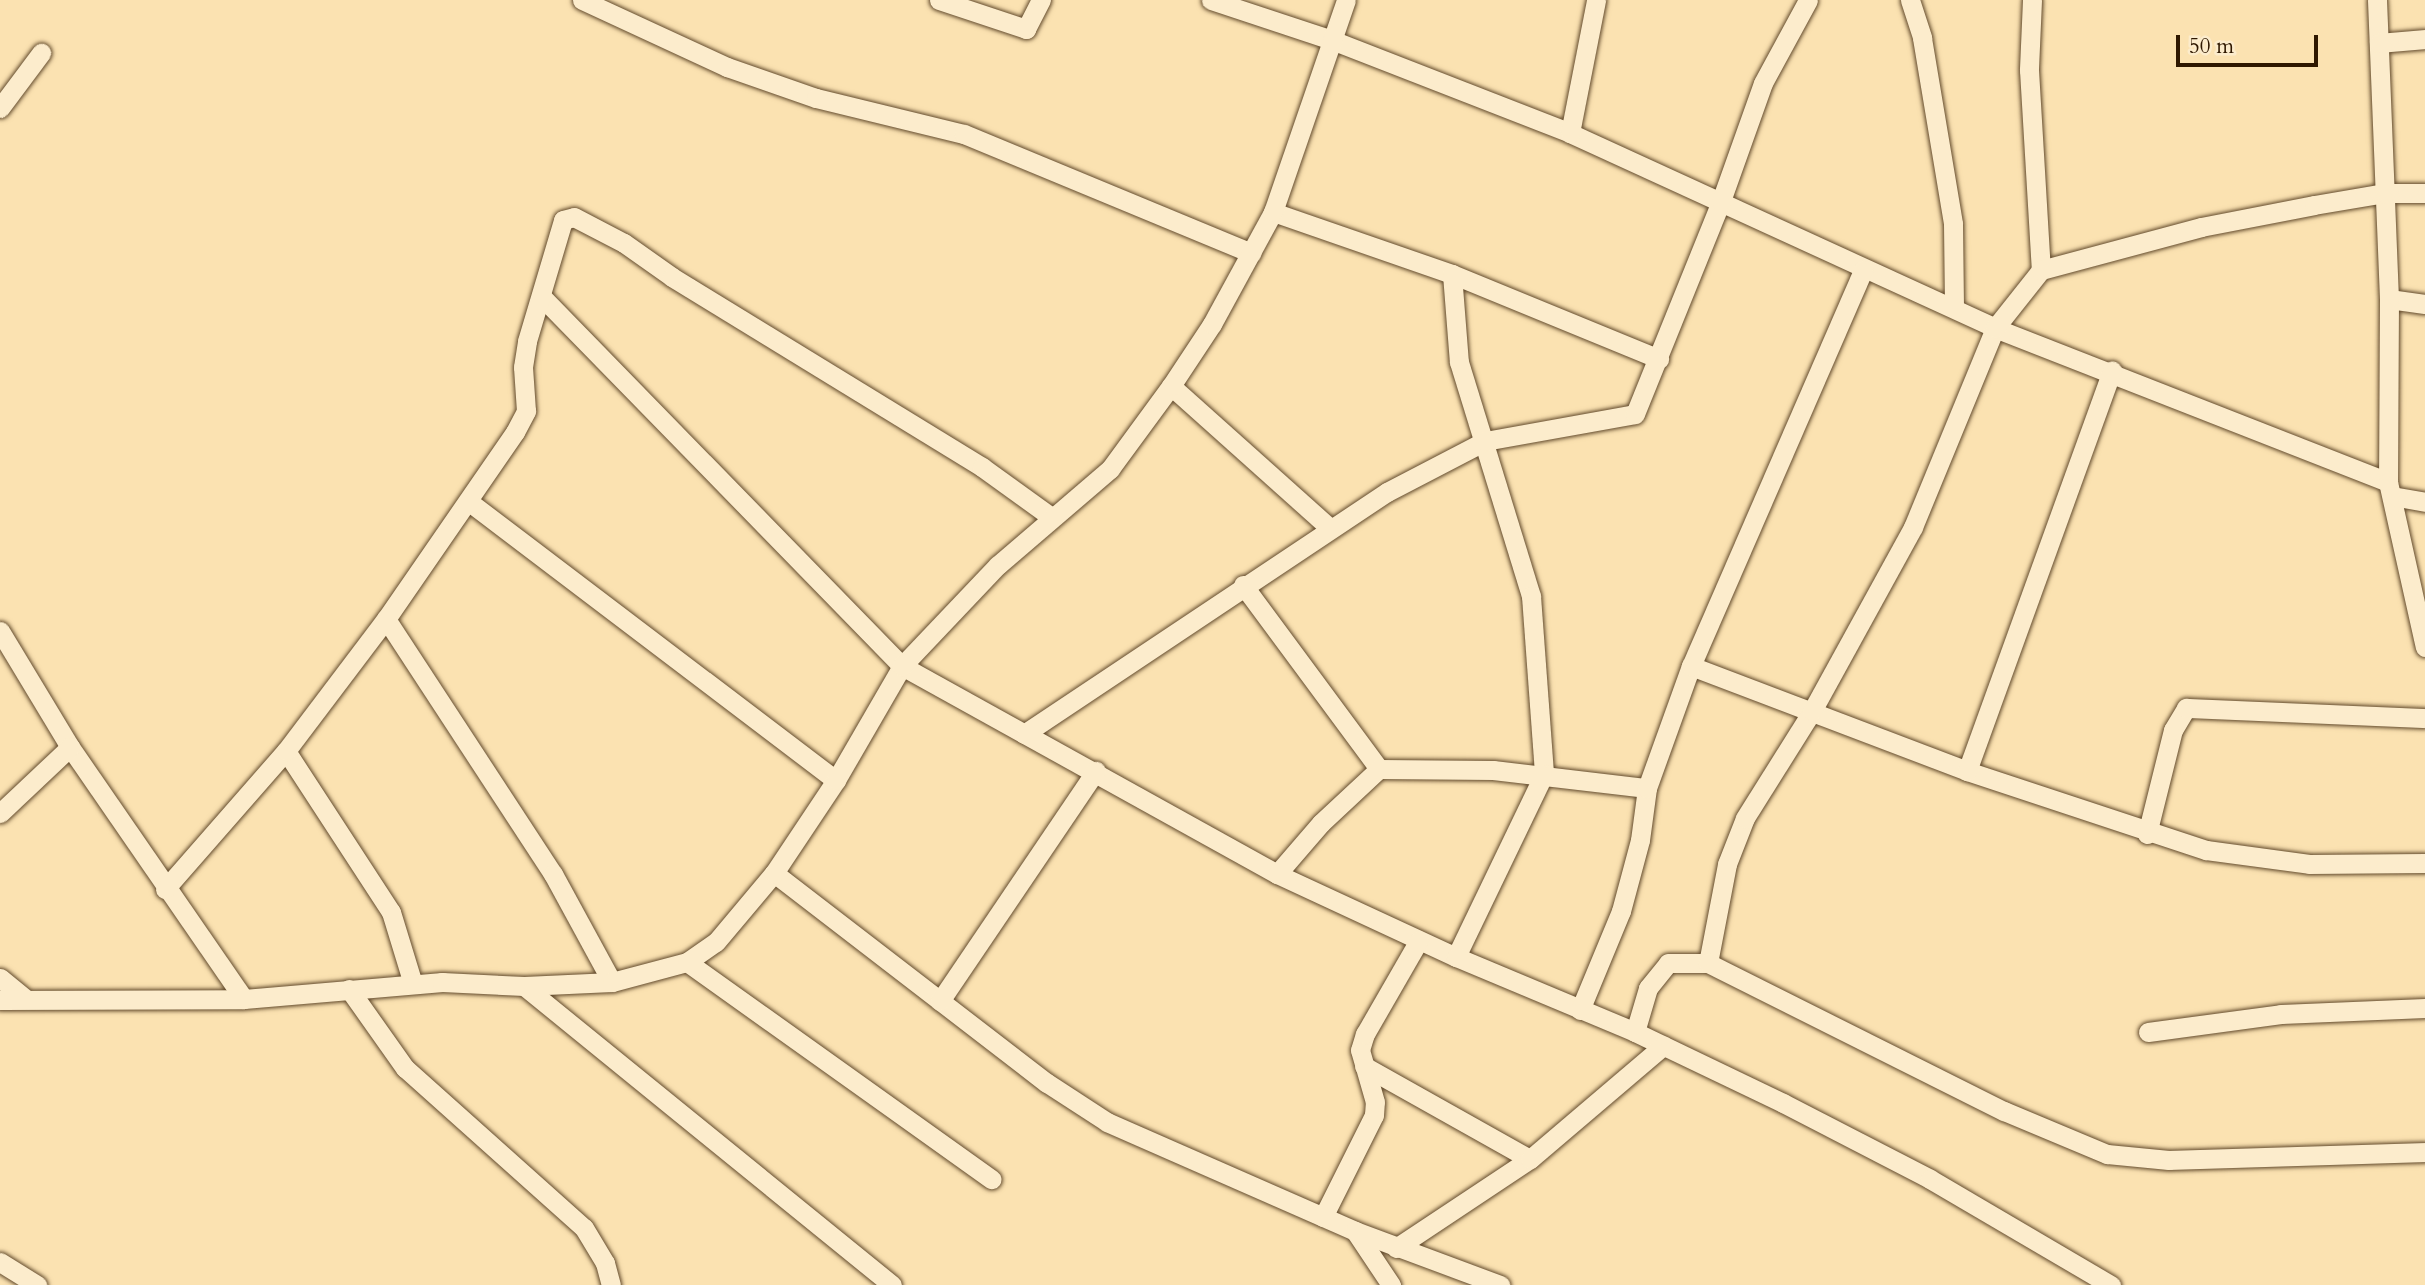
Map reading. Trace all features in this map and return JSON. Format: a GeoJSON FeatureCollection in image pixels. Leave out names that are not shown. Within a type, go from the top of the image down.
{"type":"FeatureCollection","features":[{"type":"Feature","properties":{"kind":"street"},"geometry":{"type":"LineString","coordinates":[[939,0],[1015,29],[1026,29],[1033,22],[1041,0]]}},
{"type":"Feature","properties":{"kind":"street"},"geometry":{"type":"LineString","coordinates":[[1211,0],[1332,40],[1570,133],[1721,201],[1863,270],[1995,328],[2112,370],[2425,502]]}},
{"type":"Feature","properties":{"kind":"street"},"geometry":{"type":"LineString","coordinates":[[1253,0],[1332,40]]}},
{"type":"Feature","properties":{"kind":"street"},"geometry":{"type":"LineString","coordinates":[[0,1000],[244,999],[413,985],[524,986],[612,982],[687,962],[740,918],[774,873],[836,780],[902,666],[1050,516],[1110,469],[1171,386],[1273,212],[1346,0]]}},
{"type":"Feature","properties":{"kind":"street"},"geometry":{"type":"LineString","coordinates":[[1570,133],[1596,0]]}},
{"type":"Feature","properties":{"kind":"street"},"geometry":{"type":"LineString","coordinates":[[1024,734],[1331,528],[1485,440],[1634,414],[1659,359],[1721,201],[1763,83],[1808,0]]}},
{"type":"Feature","properties":{"kind":"street"},"geometry":{"type":"LineString","coordinates":[[1910,0],[1922,38],[1954,223],[1954,308]]}},
{"type":"Feature","properties":{"kind":"street"},"geometry":{"type":"LineString","coordinates":[[2032,0],[2029,70],[2041,270]]}},
{"type":"Feature","properties":{"kind":"street"},"geometry":{"type":"LineString","coordinates":[[2377,0],[2389,299],[2390,489],[2425,647]]}},
{"type":"Feature","properties":{"kind":"street"},"geometry":{"type":"LineString","coordinates":[[591,2],[727,67],[816,98],[964,134],[1251,253]]}},
{"type":"Feature","properties":{"kind":"street"},"geometry":{"type":"LineString","coordinates":[[2379,43],[2425,39]]}},
{"type":"Feature","properties":{"kind":"street"},"geometry":{"type":"LineString","coordinates":[[0,108],[41,53]]}},
{"type":"Feature","properties":{"kind":"street"},"geometry":{"type":"LineString","coordinates":[[1708,963],[1735,842],[1812,711],[1913,527],[1995,328],[2041,270],[2201,227],[2384,193],[2425,193]]}},
{"type":"Feature","properties":{"kind":"street"},"geometry":{"type":"LineString","coordinates":[[1273,212],[1452,274],[1659,359]]}},
{"type":"Feature","properties":{"kind":"street"},"geometry":{"type":"LineString","coordinates":[[165,889],[286,751],[386,619],[526,411],[523,367],[563,220],[574,217],[587,222],[982,467],[1050,516]]}},
{"type":"Feature","properties":{"kind":"street"},"geometry":{"type":"LineString","coordinates":[[1580,1010],[1621,911],[1640,840],[1647,788],[1691,666],[1863,270]]}},
{"type":"Feature","properties":{"kind":"street"},"geometry":{"type":"LineString","coordinates":[[1452,274],[1459,362],[1485,440],[1535,619],[1544,774],[1455,957]]}},
{"type":"Feature","properties":{"kind":"street"},"geometry":{"type":"LineString","coordinates":[[541,296],[902,666],[1278,874],[1455,957],[1635,1032],[1863,1143],[2111,1285]]}},
{"type":"Feature","properties":{"kind":"street"},"geometry":{"type":"LineString","coordinates":[[2389,299],[2425,304]]}},
{"type":"Feature","properties":{"kind":"street"},"geometry":{"type":"LineString","coordinates":[[1967,771],[2112,370]]}},
{"type":"Feature","properties":{"kind":"street"},"geometry":{"type":"LineString","coordinates":[[1171,386],[1331,528]]}},
{"type":"Feature","properties":{"kind":"street"},"geometry":{"type":"LineString","coordinates":[[468,500],[836,780]]}},
{"type":"Feature","properties":{"kind":"street"},"geometry":{"type":"LineString","coordinates":[[1243,585],[1379,769]]}},
{"type":"Feature","properties":{"kind":"street"},"geometry":{"type":"LineString","coordinates":[[386,619],[553,874],[612,982]]}},
{"type":"Feature","properties":{"kind":"street"},"geometry":{"type":"LineString","coordinates":[[3,644],[165,889],[244,999]]}},
{"type":"Feature","properties":{"kind":"street"},"geometry":{"type":"LineString","coordinates":[[1691,666],[1967,771],[2147,834],[2250,859],[2347,866],[2425,863]]}},
{"type":"Feature","properties":{"kind":"street"},"geometry":{"type":"LineString","coordinates":[[2147,834],[2173,730],[2186,708],[2425,718]]}},
{"type":"Feature","properties":{"kind":"street"},"geometry":{"type":"LineString","coordinates":[[0,813],[70,747]]}},
{"type":"Feature","properties":{"kind":"street"},"geometry":{"type":"LineString","coordinates":[[286,751],[391,912],[413,985]]}},
{"type":"Feature","properties":{"kind":"street"},"geometry":{"type":"LineString","coordinates":[[1278,874],[1321,823],[1379,769],[1544,774],[1647,788]]}},
{"type":"Feature","properties":{"kind":"street"},"geometry":{"type":"LineString","coordinates":[[940,1001],[1096,771]]}},
{"type":"Feature","properties":{"kind":"street"},"geometry":{"type":"LineString","coordinates":[[774,873],[1047,1083],[1107,1122],[1354,1231],[1500,1285]]}},
{"type":"Feature","properties":{"kind":"street"},"geometry":{"type":"LineString","coordinates":[[1323,1217],[1374,1115],[1360,1050],[1365,1034],[1419,940]]}},
{"type":"Feature","properties":{"kind":"street"},"geometry":{"type":"LineString","coordinates":[[687,962],[991,1179]]}},
{"type":"Feature","properties":{"kind":"street"},"geometry":{"type":"LineString","coordinates":[[1635,1032],[1648,988],[1668,962],[1708,963],[2004,1111],[2095,1151],[2145,1160],[2425,1152]]}},
{"type":"Feature","properties":{"kind":"street"},"geometry":{"type":"LineString","coordinates":[[0,978],[26,999]]}},
{"type":"Feature","properties":{"kind":"street"},"geometry":{"type":"LineString","coordinates":[[524,986],[892,1285]]}},
{"type":"Feature","properties":{"kind":"street"},"geometry":{"type":"LineString","coordinates":[[349,989],[414,1077],[584,1228],[605,1263],[611,1285]]}},
{"type":"Feature","properties":{"kind":"street"},"geometry":{"type":"LineString","coordinates":[[2148,1032],[2281,1014],[2425,1008]]}},
{"type":"Feature","properties":{"kind":"street"},"geometry":{"type":"LineString","coordinates":[[1396,1248],[1530,1158],[1663,1046]]}},
{"type":"Feature","properties":{"kind":"street"},"geometry":{"type":"LineString","coordinates":[[1364,1066],[1530,1158]]}},
{"type":"Feature","properties":{"kind":"street"},"geometry":{"type":"LineString","coordinates":[[1354,1231],[1391,1285]]}},
{"type":"Feature","properties":{"kind":"street"},"geometry":{"type":"LineString","coordinates":[[0,1262],[37,1285]]}}]}
